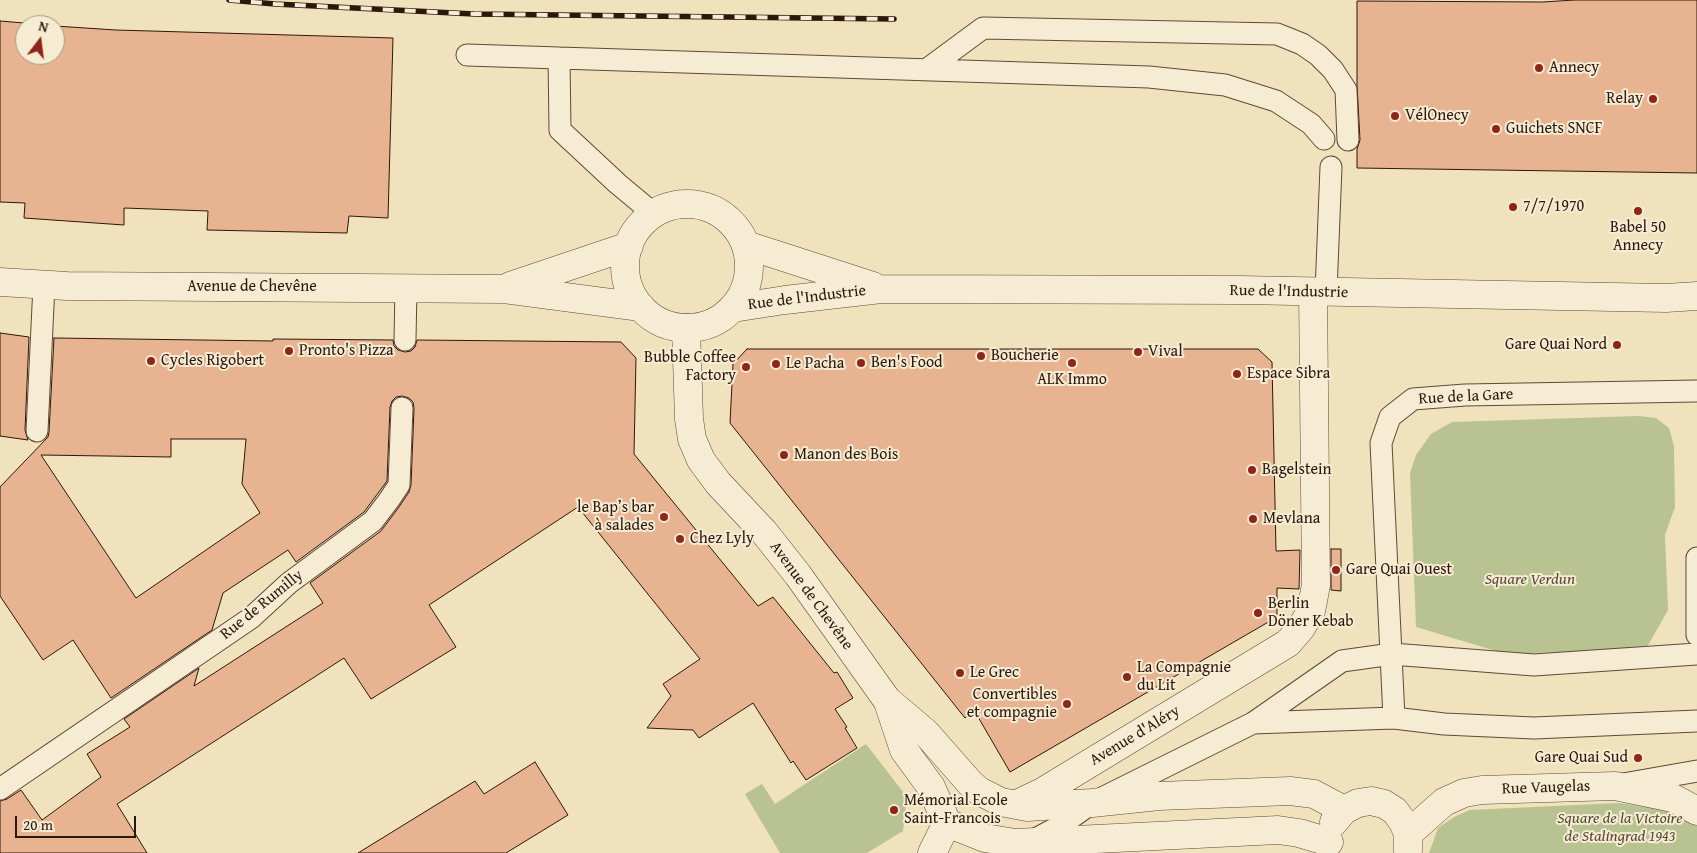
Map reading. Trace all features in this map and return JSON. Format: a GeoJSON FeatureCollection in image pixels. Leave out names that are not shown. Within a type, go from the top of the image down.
{"type":"FeatureCollection","features":[{"type":"Feature","properties":{"kind":"street"},"geometry":{"type":"LineString","coordinates":[[684,204],[709,208],[729,220],[740,233],[746,245],[749,261],[748,279],[740,299],[725,315],[707,325],[686,328],[669,325],[647,313],[633,295],[628,281],[626,260],[629,246],[638,228],[654,214],[684,204]]}},
{"type":"Feature","properties":{"kind":"street","name":"Rue de l'Industrie"},"geometry":{"type":"LineString","coordinates":[[746,245],[881,289]]}},
{"type":"Feature","properties":{"kind":"street","name":"Avenue de Chevêne"},"geometry":{"type":"LineString","coordinates":[[504,288],[629,246]]}},
{"type":"Feature","properties":{"kind":"street","name":"Avenue de Chevêne"},"geometry":{"type":"LineString","coordinates":[[0,282],[44,285],[504,288],[641,307]]}},
{"type":"Feature","properties":{"kind":"street","name":"Rue de l'Industrie"},"geometry":{"type":"LineString","coordinates":[[733,308],[881,289],[1240,290],[1666,298],[1697,296]]}},
{"type":"Feature","properties":{"kind":"street","name":"Avenue d'Aléry"},"geometry":{"type":"LineString","coordinates":[[1014,806],[1044,791],[1288,643],[1301,628],[1311,611],[1316,585],[1320,292]]}},
{"type":"Feature","properties":{"kind":"street","name":"Avenue de Chevêne"},"geometry":{"type":"LineString","coordinates":[[686,328],[689,419],[692,439],[702,460],[718,483],[764,532],[798,575],[887,700],[926,733],[970,783],[990,797],[1014,806]]}},
{"type":"Feature","properties":{"kind":"street","name":"Avenue de Chevêne"},"geometry":{"type":"LineString","coordinates":[[887,700],[904,750],[931,787],[948,823]]}},
{"type":"Feature","properties":{"kind":"street"},"geometry":{"type":"LineString","coordinates":[[1615,786],[1673,798],[1697,811]]}},
{"type":"Feature","properties":{"kind":"street","name":"Rue Vaugelas"},"geometry":{"type":"LineString","coordinates":[[1407,844],[1436,808],[1453,797],[1464,793],[1482,790],[1615,786]]}},
{"type":"Feature","properties":{"kind":"street"},"geometry":{"type":"LineString","coordinates":[[1014,806],[1034,807],[1159,796],[1290,791],[1314,794],[1344,810]]}},
{"type":"Feature","properties":{"kind":"street"},"geometry":{"type":"LineString","coordinates":[[932,853],[948,823],[1018,848],[1278,830],[1299,833],[1330,848],[1333,824],[1344,810],[1364,802],[1384,804],[1400,816],[1406,828],[1407,844]]}},
{"type":"Feature","properties":{"kind":"lane"},"geometry":{"type":"LineString","coordinates":[[926,70],[983,28],[1277,34],[1302,44],[1318,55],[1332,70],[1346,90],[1348,140]]}},
{"type":"Feature","properties":{"kind":"lane"},"geometry":{"type":"LineString","coordinates":[[467,55],[1149,77],[1225,85],[1276,102],[1311,124],[1324,139]]}},
{"type":"Feature","properties":{"kind":"lane"},"geometry":{"type":"LineString","coordinates":[[559,58],[560,130],[618,184],[654,214]]}},
{"type":"Feature","properties":{"kind":"lane"},"geometry":{"type":"LineString","coordinates":[[1320,292],[1331,167]]}},
{"type":"Feature","properties":{"kind":"lane"},"geometry":{"type":"LineString","coordinates":[[38,431],[44,285]]}},
{"type":"Feature","properties":{"kind":"lane"},"geometry":{"type":"LineString","coordinates":[[405,340],[406,288]]}},
{"type":"Feature","properties":{"kind":"lane","name":"Rue de la Gare"},"geometry":{"type":"LineString","coordinates":[[1394,718],[1381,443],[1390,417],[1413,399],[1465,395],[1697,391]]}},
{"type":"Feature","properties":{"kind":"lane","name":"Rue de Rumilly"},"geometry":{"type":"LineString","coordinates":[[0,789],[251,618],[289,582],[373,521],[399,485],[402,408]]}},
{"type":"Feature","properties":{"kind":"lane"},"geometry":{"type":"LineString","coordinates":[[1697,558],[1697,634]]}},
{"type":"Feature","properties":{"kind":"lane"},"geometry":{"type":"LineString","coordinates":[[1018,848],[1058,827],[1092,803],[1253,723],[1342,661],[1392,654],[1534,665],[1697,654]]}},
{"type":"Feature","properties":{"kind":"lane"},"geometry":{"type":"LineString","coordinates":[[1253,723],[1394,718],[1444,724],[1534,728],[1697,721]]}},
{"type":"Feature","properties":{"kind":"lane","name":"Rue Vaugelas"},"geometry":{"type":"LineString","coordinates":[[1615,786],[1697,771]]}},
{"type":"Feature","properties":{"kind":"green space","name":"Square Verdun"},"geometry":{"type":"Polygon","coordinates":[[[1639,416],[1656,418],[1669,428],[1674,446],[1675,507],[1665,535],[1668,610],[1646,649],[1506,654],[1416,627],[1410,473],[1416,455],[1431,434],[1452,422],[1639,416]]]}},
{"type":"Feature","properties":{"kind":"green space"},"geometry":{"type":"Polygon","coordinates":[[[866,744],[907,797],[903,831],[867,853],[780,853],[745,794],[762,784],[775,804],[866,744]]]}},
{"type":"Feature","properties":{"kind":"green space","name":"Square de la Victoire de Stalingrad 1943"},"geometry":{"type":"Polygon","coordinates":[[[1619,803],[1662,809],[1680,815],[1697,826],[1697,853],[1429,853],[1438,828],[1454,817],[1470,810],[1619,803]]]}},
{"type":"Feature","properties":{"kind":"building","name":"Annecy"},"geometry":{"type":"Polygon","coordinates":[[[1574,0],[1697,0],[1697,173],[1357,168],[1357,149],[1360,140],[1357,85],[1357,1],[1543,2],[1574,0]]]}},
{"type":"Feature","properties":{"kind":"building"},"geometry":{"type":"Polygon","coordinates":[[[0,21],[15,22],[15,65],[65,65],[65,27],[116,30],[393,38],[388,218],[349,216],[347,233],[207,230],[208,211],[124,208],[124,225],[24,218],[25,203],[0,202],[0,21]]]}},
{"type":"Feature","properties":{"kind":"building"},"geometry":{"type":"Polygon","coordinates":[[[0,333],[29,337],[25,430],[28,440],[0,436],[0,333]]]}},
{"type":"Feature","properties":{"kind":"building"},"geometry":{"type":"Polygon","coordinates":[[[54,338],[273,341],[273,339],[393,340],[394,346],[398,350],[405,352],[411,351],[415,347],[417,340],[621,342],[636,358],[634,454],[758,606],[773,597],[834,673],[837,672],[853,698],[835,709],[847,727],[845,728],[857,748],[806,780],[793,761],[791,763],[753,703],[699,738],[693,730],[647,728],[671,696],[663,684],[700,659],[578,507],[429,605],[456,647],[371,699],[344,658],[117,804],[147,853],[0,853],[0,801],[21,790],[42,820],[101,777],[87,754],[130,727],[124,719],[199,668],[194,686],[323,603],[310,583],[381,531],[409,492],[411,485],[414,408],[413,402],[409,398],[396,397],[392,401],[390,407],[387,481],[364,512],[296,562],[288,550],[223,593],[212,630],[111,698],[73,640],[43,660],[0,596],[0,487],[48,437],[54,338]],[[171,439],[171,457],[41,455],[136,598],[260,513],[242,484],[246,439],[171,439]]]}},
{"type":"Feature","properties":{"kind":"building"},"geometry":{"type":"Polygon","coordinates":[[[747,349],[1258,349],[1272,362],[1276,551],[1300,550],[1299,589],[1277,588],[1277,617],[1010,772],[974,710],[965,718],[730,423],[733,364],[747,349]]]}},
{"type":"Feature","properties":{"kind":"building","name":"Gare Quai Ouest"},"geometry":{"type":"Polygon","coordinates":[[[1331,549],[1341,549],[1341,591],[1331,590],[1331,549]]]}},
{"type":"Feature","properties":{"kind":"building"},"geometry":{"type":"Polygon","coordinates":[[[535,762],[568,815],[506,853],[358,853],[475,781],[484,794],[535,762]]]}},
{"type":"Feature","properties":{"kind":"railway"},"geometry":{"type":"LineString","coordinates":[[229,0],[474,14],[894,19]]}},
{"type":"Feature","properties":{"kind":"place","name":"Annecy"},"geometry":{"type":"Point","coordinates":[1539,68]}},
{"type":"Feature","properties":{"kind":"place","name":"Relay"},"geometry":{"type":"Point","coordinates":[1653,99]}},
{"type":"Feature","properties":{"kind":"place","name":"VélOnecy"},"geometry":{"type":"Point","coordinates":[1395,116]}},
{"type":"Feature","properties":{"kind":"place","name":"Guichets SNCF"},"geometry":{"type":"Point","coordinates":[1496,129]}},
{"type":"Feature","properties":{"kind":"place","name":"7/7/1970"},"geometry":{"type":"Point","coordinates":[1513,207]}},
{"type":"Feature","properties":{"kind":"place","name":"Babel 50 Annecy"},"geometry":{"type":"Point","coordinates":[1638,211]}},
{"type":"Feature","properties":{"kind":"place","name":"Gare Quai Nord"},"geometry":{"type":"Point","coordinates":[1617,345]}},
{"type":"Feature","properties":{"kind":"place","name":"Pronto's Pizza"},"geometry":{"type":"Point","coordinates":[289,351]}},
{"type":"Feature","properties":{"kind":"place","name":"Vival"},"geometry":{"type":"Point","coordinates":[1138,352]}},
{"type":"Feature","properties":{"kind":"place","name":"Boucherie"},"geometry":{"type":"Point","coordinates":[981,356]}},
{"type":"Feature","properties":{"kind":"place","name":"Cycles Rigobert"},"geometry":{"type":"Point","coordinates":[151,361]}},
{"type":"Feature","properties":{"kind":"place","name":"Ben's Food"},"geometry":{"type":"Point","coordinates":[861,363]}},
{"type":"Feature","properties":{"kind":"place","name":"ALK Immo"},"geometry":{"type":"Point","coordinates":[1072,363]}},
{"type":"Feature","properties":{"kind":"place","name":"Le Pacha"},"geometry":{"type":"Point","coordinates":[776,364]}},
{"type":"Feature","properties":{"kind":"place","name":"Bubble Coffee Factory"},"geometry":{"type":"Point","coordinates":[746,367]}},
{"type":"Feature","properties":{"kind":"place","name":"Espace Sibra"},"geometry":{"type":"Point","coordinates":[1237,374]}},
{"type":"Feature","properties":{"kind":"place","name":"Manon des Bois"},"geometry":{"type":"Point","coordinates":[784,455]}},
{"type":"Feature","properties":{"kind":"place","name":"Bagelstein"},"geometry":{"type":"Point","coordinates":[1252,470]}},
{"type":"Feature","properties":{"kind":"place","name":"le Bap’s bar à salades"},"geometry":{"type":"Point","coordinates":[664,517]}},
{"type":"Feature","properties":{"kind":"place","name":"Mevlana"},"geometry":{"type":"Point","coordinates":[1253,519]}},
{"type":"Feature","properties":{"kind":"place","name":"Chez Lyly"},"geometry":{"type":"Point","coordinates":[680,539]}},
{"type":"Feature","properties":{"kind":"place","name":"Gare Quai Ouest"},"geometry":{"type":"Point","coordinates":[1336,570]}},
{"type":"Feature","properties":{"kind":"place","name":"Berlin Döner Kebab"},"geometry":{"type":"Point","coordinates":[1258,613]}},
{"type":"Feature","properties":{"kind":"place","name":"Le Grec"},"geometry":{"type":"Point","coordinates":[960,673]}},
{"type":"Feature","properties":{"kind":"place","name":"La Compagnie du Lit"},"geometry":{"type":"Point","coordinates":[1127,677]}},
{"type":"Feature","properties":{"kind":"place","name":"Convertibles et compagnie"},"geometry":{"type":"Point","coordinates":[1067,704]}},
{"type":"Feature","properties":{"kind":"place","name":"Gare Quai Sud"},"geometry":{"type":"Point","coordinates":[1638,758]}},
{"type":"Feature","properties":{"kind":"place","name":"Mémorial Ecole Saint-Francois"},"geometry":{"type":"Point","coordinates":[894,810]}}]}
